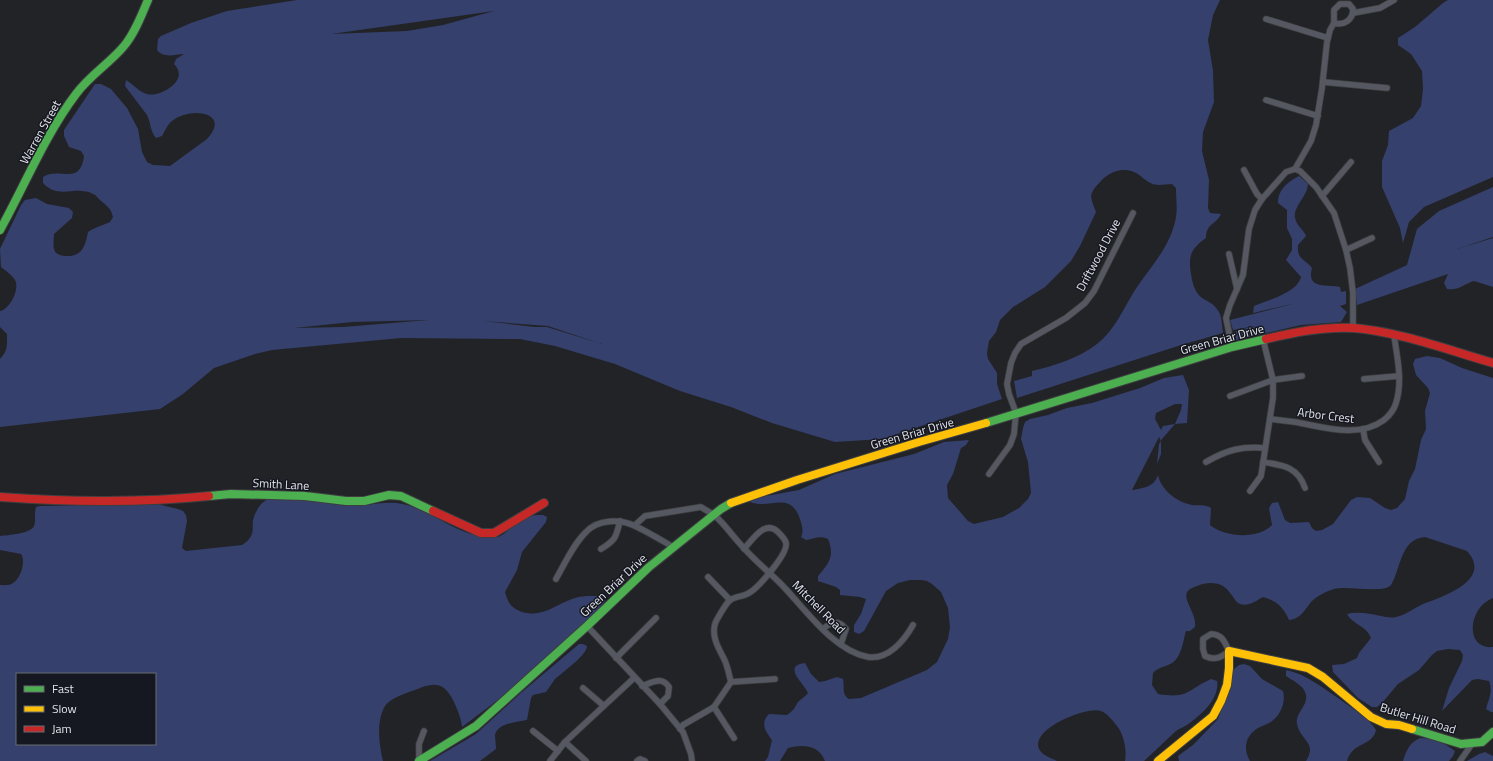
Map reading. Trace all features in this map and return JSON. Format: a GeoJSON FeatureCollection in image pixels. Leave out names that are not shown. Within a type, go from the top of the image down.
{"type":"FeatureCollection","features":[{"type":"Feature","properties":{"kind":"street","name":"Warren Street"},"geometry":{"type":"LineString","coordinates":[[0,230],[13,208],[56,124],[77,92],[123,46],[134,30],[148,0]]}},
{"type":"Feature","properties":{"kind":"street"},"geometry":{"type":"LineString","coordinates":[[1353,13],[1380,8],[1394,0]]}},
{"type":"Feature","properties":{"kind":"street"},"geometry":{"type":"LineString","coordinates":[[1232,347],[1226,318],[1243,275],[1249,229],[1255,210],[1262,199],[1286,172],[1295,169],[1311,141],[1318,116],[1328,38],[1334,23],[1334,10],[1340,4],[1349,4],[1353,9],[1353,13],[1348,21],[1341,24],[1334,23]]}},
{"type":"Feature","properties":{"kind":"street"},"geometry":{"type":"LineString","coordinates":[[1266,19],[1328,38]]}},
{"type":"Feature","properties":{"kind":"street"},"geometry":{"type":"LineString","coordinates":[[1323,82],[1387,88]]}},
{"type":"Feature","properties":{"kind":"street"},"geometry":{"type":"LineString","coordinates":[[1266,100],[1318,116]]}},
{"type":"Feature","properties":{"kind":"street"},"geometry":{"type":"LineString","coordinates":[[1322,196],[1351,162]]}},
{"type":"Feature","properties":{"kind":"street"},"geometry":{"type":"LineString","coordinates":[[1295,169],[1300,171],[1322,196],[1334,213],[1346,250],[1353,293],[1353,328]]}},
{"type":"Feature","properties":{"kind":"street"},"geometry":{"type":"LineString","coordinates":[[1244,170],[1257,194],[1262,199]]}},
{"type":"Feature","properties":{"kind":"street","name":"Driftwood Drive"},"geometry":{"type":"LineString","coordinates":[[1016,413],[1009,394],[1008,384],[1014,353],[1021,344],[1066,318],[1085,303],[1094,291],[1133,213]]}},
{"type":"Feature","properties":{"kind":"street"},"geometry":{"type":"LineString","coordinates":[[1346,250],[1372,238]]}},
{"type":"Feature","properties":{"kind":"street"},"geometry":{"type":"LineString","coordinates":[[1229,254],[1237,289]]}},
{"type":"Feature","properties":{"kind":"street","name":"Green Briar Drive"},"geometry":{"type":"LineString","coordinates":[[419,761],[476,726],[587,626],[649,567],[721,509],[735,501],[919,442],[960,431],[1232,347],[1314,329],[1353,328],[1394,336],[1432,345],[1493,364]]}},
{"type":"Feature","properties":{"kind":"street","name":"Arbor Crest"},"geometry":{"type":"LineString","coordinates":[[1270,419],[1344,430],[1363,429],[1378,424],[1390,415],[1396,404],[1399,390],[1399,376],[1394,336]]}},
{"type":"Feature","properties":{"kind":"street"},"geometry":{"type":"LineString","coordinates":[[1250,492],[1261,476],[1273,398],[1273,380],[1263,339]]}},
{"type":"Feature","properties":{"kind":"street"},"geometry":{"type":"LineString","coordinates":[[1230,396],[1273,380],[1302,376]]}},
{"type":"Feature","properties":{"kind":"street"},"geometry":{"type":"LineString","coordinates":[[1364,379],[1399,376]]}},
{"type":"Feature","properties":{"kind":"street"},"geometry":{"type":"LineString","coordinates":[[989,474],[1010,445],[1014,434],[1016,413]]}},
{"type":"Feature","properties":{"kind":"street"},"geometry":{"type":"LineString","coordinates":[[1363,429],[1365,440],[1378,462]]}},
{"type":"Feature","properties":{"kind":"street"},"geometry":{"type":"LineString","coordinates":[[1206,462],[1217,456],[1240,448],[1249,446],[1265,448]]}},
{"type":"Feature","properties":{"kind":"street"},"geometry":{"type":"LineString","coordinates":[[1263,462],[1278,464],[1290,469],[1302,478],[1305,488]]}},
{"type":"Feature","properties":{"kind":"street","name":"Smith Lane"},"geometry":{"type":"LineString","coordinates":[[0,497],[62,501],[129,501],[231,494],[305,496],[346,501],[364,501],[389,495],[401,496],[481,533],[494,534],[544,503]]}},
{"type":"Feature","properties":{"kind":"street"},"geometry":{"type":"LineString","coordinates":[[635,525],[645,516],[701,507],[714,515]]}},
{"type":"Feature","properties":{"kind":"street","name":"Mitchell Road"},"geometry":{"type":"LineString","coordinates":[[714,515],[744,549],[823,629],[844,648],[868,657],[878,657],[901,644],[913,626]]}},
{"type":"Feature","properties":{"kind":"street"},"geometry":{"type":"LineString","coordinates":[[601,549],[612,542],[617,533],[620,521]]}},
{"type":"Feature","properties":{"kind":"street"},"geometry":{"type":"LineString","coordinates":[[556,579],[573,549],[586,531],[604,522],[620,521],[635,525],[673,547]]}},
{"type":"Feature","properties":{"kind":"street"},"geometry":{"type":"LineString","coordinates":[[732,682],[726,662],[718,648],[714,636],[715,624],[730,600],[749,593],[769,573],[786,550],[786,543],[784,538],[777,530],[768,528],[763,529],[744,549]]}},
{"type":"Feature","properties":{"kind":"street"},"geometry":{"type":"LineString","coordinates":[[708,577],[730,600]]}},
{"type":"Feature","properties":{"kind":"street"},"geometry":{"type":"LineString","coordinates":[[616,658],[656,618]]}},
{"type":"Feature","properties":{"kind":"street"},"geometry":{"type":"LineString","coordinates":[[823,629],[832,622],[838,622],[843,625],[846,629],[846,633],[841,644]]}},
{"type":"Feature","properties":{"kind":"street"},"geometry":{"type":"LineString","coordinates":[[587,626],[634,678],[660,704],[683,732],[692,761]]}},
{"type":"Feature","properties":{"kind":"street"},"geometry":{"type":"LineString","coordinates":[[1158,761],[1213,716],[1219,707],[1228,682],[1230,651],[1223,639],[1218,635],[1211,634],[1203,639],[1205,656],[1211,659],[1221,658],[1230,651]]}},
{"type":"Feature","properties":{"kind":"street","name":"Butler Hill Road"},"geometry":{"type":"LineString","coordinates":[[1230,651],[1308,668],[1323,677],[1366,713],[1386,724],[1399,725],[1461,744],[1472,744]]}},
{"type":"Feature","properties":{"kind":"street"},"geometry":{"type":"LineString","coordinates":[[550,761],[565,742],[634,678]]}},
{"type":"Feature","properties":{"kind":"street"},"geometry":{"type":"LineString","coordinates":[[732,682],[775,679]]}},
{"type":"Feature","properties":{"kind":"street"},"geometry":{"type":"LineString","coordinates":[[642,686],[661,680],[666,682],[669,688],[668,696],[660,704]]}},
{"type":"Feature","properties":{"kind":"street"},"geometry":{"type":"LineString","coordinates":[[680,729],[683,725],[714,707],[732,682]]}},
{"type":"Feature","properties":{"kind":"street"},"geometry":{"type":"LineString","coordinates":[[583,688],[604,706]]}},
{"type":"Feature","properties":{"kind":"street"},"geometry":{"type":"LineString","coordinates":[[714,707],[734,738]]}},
{"type":"Feature","properties":{"kind":"street"},"geometry":{"type":"LineString","coordinates":[[419,761],[419,744],[424,731]]}},
{"type":"Feature","properties":{"kind":"street"},"geometry":{"type":"LineString","coordinates":[[532,731],[558,751]]}},
{"type":"Feature","properties":{"kind":"street"},"geometry":{"type":"LineString","coordinates":[[1460,761],[1472,744],[1482,742],[1493,732]]}},
{"type":"Feature","properties":{"kind":"street"},"geometry":{"type":"LineString","coordinates":[[565,742],[586,761]]}},
{"type":"Feature","properties":{"kind":"street"},"geometry":{"type":"LineString","coordinates":[[637,761],[640,758],[645,761]]}},
{"type":"Feature","properties":{"kind":"shaded area"},"geometry":{"type":"Polygon","coordinates":[[[297,0],[1220,0],[1213,15],[1208,40],[1213,71],[1214,102],[1203,132],[1202,151],[1209,180],[1208,208],[1210,213],[1221,214],[1219,218],[1209,227],[1206,233],[1206,238],[1194,249],[1190,257],[1190,267],[1195,290],[1200,297],[1214,305],[1219,312],[1223,333],[1017,398],[1014,381],[1032,376],[1032,371],[1057,364],[1090,349],[1109,332],[1168,241],[1176,218],[1176,188],[1172,184],[1155,185],[1134,172],[1120,170],[1104,178],[1093,190],[1091,199],[1096,212],[1071,261],[1045,287],[1013,307],[1000,320],[996,332],[989,341],[987,353],[988,359],[997,373],[997,384],[1002,399],[882,439],[835,442],[772,423],[731,407],[680,391],[615,364],[555,346],[520,339],[401,338],[272,350],[255,354],[214,368],[183,394],[160,409],[0,427],[0,359],[6,350],[7,334],[0,327],[0,311],[7,307],[13,298],[16,284],[12,276],[1,267],[0,249],[21,205],[25,200],[36,198],[47,204],[69,208],[73,212],[72,218],[54,234],[55,251],[57,254],[63,256],[71,256],[79,253],[86,242],[88,232],[110,222],[113,217],[110,209],[94,194],[80,191],[55,191],[43,183],[43,177],[49,174],[73,173],[78,171],[82,165],[84,156],[81,151],[69,147],[64,136],[64,130],[95,84],[101,84],[111,89],[127,108],[138,129],[142,152],[147,162],[153,165],[170,166],[207,139],[213,130],[215,123],[212,117],[206,114],[198,113],[180,116],[167,126],[162,136],[156,138],[147,115],[125,86],[126,80],[141,92],[152,95],[165,91],[171,87],[176,82],[178,76],[178,70],[174,64],[176,59],[184,54],[166,55],[160,53],[157,50],[158,39],[161,36],[191,23],[227,11],[297,0]],[[494,11],[331,34],[407,31],[443,25],[494,11]],[[429,320],[352,322],[294,328],[343,327],[429,320]],[[483,321],[547,327],[602,344],[548,326],[483,321]]]}},
{"type":"Feature","properties":{"kind":"shaded area"},"geometry":{"type":"Polygon","coordinates":[[[1448,0],[1493,0],[1493,177],[1424,207],[1409,222],[1403,243],[1400,228],[1382,187],[1382,161],[1388,145],[1389,131],[1413,118],[1421,106],[1423,89],[1422,71],[1411,54],[1398,45],[1398,38],[1415,27],[1448,0]]]}},
{"type":"Feature","properties":{"kind":"shaded area"},"geometry":{"type":"Polygon","coordinates":[[[1299,176],[1308,184],[1295,212],[1297,223],[1306,236],[1298,245],[1299,254],[1312,268],[1312,280],[1315,283],[1319,285],[1340,287],[1341,292],[1346,291],[1346,304],[1340,306],[1347,312],[1341,322],[1301,325],[1236,340],[1236,331],[1255,326],[1233,330],[1230,320],[1296,303],[1253,313],[1254,306],[1288,292],[1298,283],[1301,277],[1286,260],[1292,250],[1292,239],[1287,228],[1287,210],[1278,203],[1278,198],[1284,186],[1299,176]]]}},
{"type":"Feature","properties":{"kind":"shaded area"},"geometry":{"type":"Polygon","coordinates":[[[1493,187],[1493,237],[1457,249],[1493,238],[1493,287],[1474,281],[1458,288],[1447,289],[1444,283],[1448,274],[1357,305],[1355,289],[1407,265],[1417,229],[1439,211],[1493,187]]]}},
{"type":"Feature","properties":{"kind":"shaded area"},"geometry":{"type":"Polygon","coordinates":[[[1427,356],[1440,358],[1462,368],[1493,378],[1493,598],[1478,610],[1474,618],[1473,627],[1477,642],[1484,646],[1493,647],[1493,712],[1486,709],[1491,692],[1489,681],[1478,679],[1472,680],[1442,711],[1449,688],[1462,661],[1463,655],[1460,650],[1448,649],[1437,651],[1419,670],[1398,684],[1377,707],[1372,707],[1358,698],[1333,672],[1332,665],[1344,664],[1357,658],[1359,653],[1371,638],[1366,630],[1353,621],[1347,614],[1374,614],[1390,618],[1400,616],[1453,591],[1463,585],[1470,578],[1474,570],[1473,561],[1467,551],[1425,537],[1417,539],[1406,549],[1391,585],[1387,588],[1340,588],[1331,590],[1314,599],[1297,618],[1289,620],[1282,608],[1276,602],[1268,598],[1263,597],[1255,602],[1243,605],[1238,603],[1227,589],[1220,585],[1206,583],[1189,590],[1186,596],[1194,617],[1195,627],[1190,631],[1186,631],[1178,657],[1170,664],[1157,669],[1153,673],[1152,685],[1158,694],[1176,695],[1187,692],[1211,679],[1217,681],[1216,694],[1213,700],[1198,716],[1187,725],[1176,731],[1144,761],[1125,761],[1126,752],[1119,730],[1105,713],[1094,710],[1084,712],[1061,721],[1043,734],[1039,741],[1040,751],[1044,755],[1057,761],[825,761],[815,749],[799,746],[788,748],[780,761],[765,761],[768,757],[772,740],[764,727],[766,717],[769,714],[787,715],[808,693],[796,676],[795,668],[798,665],[805,663],[811,674],[819,682],[837,677],[843,679],[845,695],[849,699],[861,698],[927,670],[937,662],[948,639],[950,627],[948,608],[941,592],[927,581],[910,580],[898,583],[886,591],[864,631],[859,634],[854,632],[854,625],[861,614],[866,599],[840,595],[840,590],[836,587],[818,581],[818,576],[828,563],[831,555],[828,539],[819,537],[806,540],[801,537],[803,530],[800,519],[796,510],[791,505],[785,503],[757,504],[750,502],[755,498],[799,490],[835,474],[914,454],[944,442],[969,440],[966,445],[961,448],[953,474],[947,485],[948,498],[968,521],[974,524],[1003,517],[1019,508],[1028,499],[1031,493],[1028,462],[1021,439],[1025,422],[1030,419],[1048,415],[1067,408],[1092,403],[1140,388],[1164,378],[1183,375],[1189,390],[1187,423],[1175,424],[1161,441],[1159,437],[1132,490],[1144,488],[1151,484],[1158,475],[1162,486],[1175,498],[1192,505],[1211,508],[1210,525],[1216,529],[1232,534],[1250,535],[1266,530],[1272,525],[1269,508],[1272,503],[1278,502],[1285,520],[1290,523],[1309,522],[1312,528],[1316,531],[1322,530],[1333,524],[1351,500],[1357,497],[1370,498],[1385,508],[1391,510],[1397,508],[1405,499],[1409,481],[1415,469],[1421,440],[1426,429],[1425,411],[1430,393],[1428,388],[1416,375],[1413,364],[1415,359],[1427,356]],[[1175,404],[1156,413],[1155,419],[1161,430],[1163,426],[1175,424],[1182,404],[1175,404]]]}},
{"type":"Feature","properties":{"kind":"shaded area"},"geometry":{"type":"Polygon","coordinates":[[[1161,441],[1161,454],[1157,464],[1159,444],[1161,441]]]}},
{"type":"Feature","properties":{"kind":"shaded area"},"geometry":{"type":"Polygon","coordinates":[[[269,499],[313,501],[351,506],[383,503],[403,504],[426,513],[460,530],[483,537],[500,536],[522,518],[543,515],[547,517],[546,522],[522,552],[517,570],[505,592],[510,605],[522,612],[536,613],[549,610],[579,597],[606,597],[605,601],[599,609],[557,649],[499,699],[462,727],[460,716],[453,700],[444,688],[439,686],[429,685],[399,696],[390,701],[382,712],[379,726],[380,748],[383,761],[0,761],[0,585],[10,585],[16,581],[22,569],[23,561],[21,554],[0,550],[0,536],[18,534],[32,529],[35,524],[36,507],[40,506],[157,504],[178,509],[183,511],[186,515],[187,521],[182,548],[186,551],[242,545],[251,536],[253,520],[261,504],[269,499]]]}},
{"type":"Feature","properties":{"kind":"shaded area"},"geometry":{"type":"Polygon","coordinates":[[[579,644],[587,646],[583,654],[555,679],[546,692],[533,695],[531,698],[527,720],[508,724],[497,731],[495,735],[496,749],[480,761],[430,761],[476,734],[522,692],[579,644]]]}},
{"type":"Feature","properties":{"kind":"shaded area"},"geometry":{"type":"Polygon","coordinates":[[[1244,664],[1250,666],[1262,679],[1283,691],[1284,695],[1282,708],[1278,716],[1271,722],[1251,733],[1246,746],[1246,751],[1250,761],[1179,761],[1178,756],[1193,745],[1218,719],[1230,685],[1231,674],[1239,665],[1244,664]]]}},
{"type":"Feature","properties":{"kind":"shaded area"},"geometry":{"type":"Polygon","coordinates":[[[1286,670],[1307,678],[1319,685],[1373,725],[1376,730],[1374,735],[1367,742],[1354,750],[1347,761],[1306,761],[1310,750],[1307,742],[1301,734],[1297,720],[1305,703],[1306,695],[1301,686],[1286,676],[1286,670]]]}},
{"type":"Feature","properties":{"kind":"shaded area"},"geometry":{"type":"Polygon","coordinates":[[[1420,738],[1434,740],[1447,746],[1455,751],[1453,756],[1449,761],[1403,761],[1408,748],[1413,742],[1420,738]]]}},
{"type":"Feature","properties":{"kind":"shaded area"},"geometry":{"type":"Polygon","coordinates":[[[1485,752],[1493,756],[1493,761],[1467,761],[1479,754],[1485,752]]]}},
{"type":"Feature","properties":{"kind":"traffic: fast"},"geometry":{"type":"LineString","coordinates":[[0,230],[45,143],[65,110],[82,87],[128,41],[138,24],[148,0]]}},
{"type":"Feature","properties":{"kind":"traffic: fast"},"geometry":{"type":"LineString","coordinates":[[986,423],[1232,347],[1266,339]]}},
{"type":"Feature","properties":{"kind":"traffic: fast"},"geometry":{"type":"LineString","coordinates":[[209,496],[231,494],[305,496],[346,501],[364,501],[389,495],[401,496],[433,511]]}},
{"type":"Feature","properties":{"kind":"traffic: fast"},"geometry":{"type":"LineString","coordinates":[[419,761],[476,726],[587,626],[649,567],[721,509],[731,503]]}},
{"type":"Feature","properties":{"kind":"traffic: fast"},"geometry":{"type":"LineString","coordinates":[[1412,729],[1461,744],[1482,742],[1493,732]]}},
{"type":"Feature","properties":{"kind":"traffic: slow"},"geometry":{"type":"LineString","coordinates":[[731,503],[797,480],[986,423]]}},
{"type":"Feature","properties":{"kind":"traffic: slow"},"geometry":{"type":"LineString","coordinates":[[1158,761],[1213,716],[1227,685],[1229,651],[1308,668],[1323,677],[1371,717],[1386,724],[1399,725],[1412,729]]}},
{"type":"Feature","properties":{"kind":"traffic: jam"},"geometry":{"type":"LineString","coordinates":[[1266,339],[1309,330],[1354,328],[1406,337],[1493,363]]}},
{"type":"Feature","properties":{"kind":"traffic: jam"},"geometry":{"type":"LineString","coordinates":[[0,497],[52,500],[131,501],[209,496]]}},
{"type":"Feature","properties":{"kind":"traffic: jam"},"geometry":{"type":"LineString","coordinates":[[433,511],[481,533],[494,533],[544,503]]}}]}
